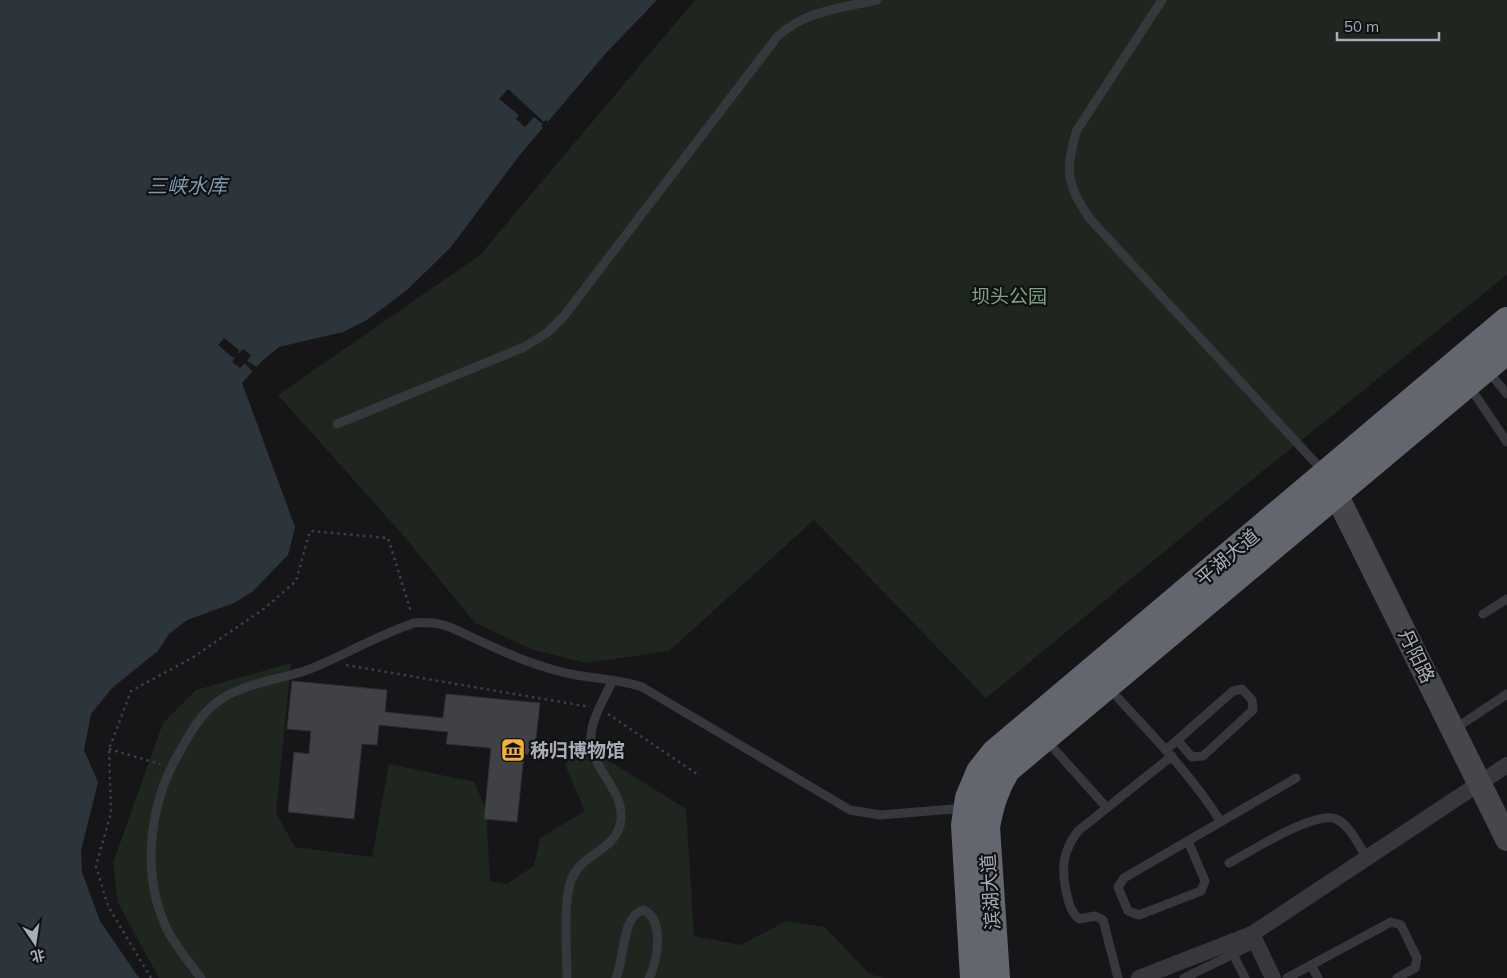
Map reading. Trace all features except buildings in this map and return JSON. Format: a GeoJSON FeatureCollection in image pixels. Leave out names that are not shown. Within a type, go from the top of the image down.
{"type":"FeatureCollection","features":[{"type":"Feature","properties":{"kind":"highway","name":"平湖大道"},"geometry":{"type":"LineString","coordinates":[[1466,373],[1507,321]]}},
{"type":"Feature","properties":{"kind":"highway","name":"平湖大道"},"geometry":{"type":"LineString","coordinates":[[979,807],[980,772],[995,753],[1331,484],[1466,373],[1507,350]]}},
{"type":"Feature","properties":{"kind":"highway","name":"滨湖大道"},"geometry":{"type":"LineString","coordinates":[[974,978],[965,825],[979,807]]}},
{"type":"Feature","properties":{"kind":"highway","name":"滨湖大道"},"geometry":{"type":"LineString","coordinates":[[979,807],[986,827],[996,978]]}},
{"type":"Feature","properties":{"kind":"main road","name":"丹阳路"},"geometry":{"type":"LineString","coordinates":[[1331,484],[1507,839]]}},
{"type":"Feature","properties":{"kind":"street"},"geometry":{"type":"LineString","coordinates":[[1139,978],[1254,939],[1366,858],[1507,765]]}},
{"type":"Feature","properties":{"kind":"street"},"geometry":{"type":"LineString","coordinates":[[1254,939],[1273,978]]}},
{"type":"Feature","properties":{"kind":"lane"},"geometry":{"type":"LineString","coordinates":[[337,424],[524,347],[546,333],[564,316],[777,37],[788,27],[816,13],[877,0]]}},
{"type":"Feature","properties":{"kind":"lane"},"geometry":{"type":"LineString","coordinates":[[1162,0],[1077,130],[1069,154],[1069,179],[1077,202],[1091,220],[1331,484]]}},
{"type":"Feature","properties":{"kind":"lane"},"geometry":{"type":"LineString","coordinates":[[1466,373],[1507,394]]}},
{"type":"Feature","properties":{"kind":"lane"},"geometry":{"type":"LineString","coordinates":[[1466,373],[1507,442]]}},
{"type":"Feature","properties":{"kind":"lane"},"geometry":{"type":"LineString","coordinates":[[1483,614],[1507,599]]}},
{"type":"Feature","properties":{"kind":"lane"},"geometry":{"type":"LineString","coordinates":[[201,978],[170,934],[163,917],[154,880],[152,842],[157,803],[171,765],[192,729],[205,713],[221,700],[240,690],[310,669],[414,623],[432,621],[449,625],[512,656],[545,668],[580,676],[628,682],[655,693],[850,810],[880,815],[979,807]]}},
{"type":"Feature","properties":{"kind":"lane"},"geometry":{"type":"LineString","coordinates":[[567,978],[568,897],[571,881],[578,867],[608,845],[616,835],[621,821],[621,806],[616,791],[595,760],[591,748],[593,724],[613,680]]}},
{"type":"Feature","properties":{"kind":"lane"},"geometry":{"type":"LineString","coordinates":[[1118,978],[1103,920],[1095,916],[1079,919],[1071,912],[1062,874],[1062,862],[1069,844],[1078,831],[1169,753],[1178,740],[1233,691],[1242,689],[1252,700],[1253,710],[1203,756],[1192,757],[1178,740]]}},
{"type":"Feature","properties":{"kind":"lane"},"geometry":{"type":"LineString","coordinates":[[1453,730],[1507,694]]}},
{"type":"Feature","properties":{"kind":"lane"},"geometry":{"type":"LineString","coordinates":[[1118,698],[1169,753],[1202,793],[1221,822]]}},
{"type":"Feature","properties":{"kind":"lane"},"geometry":{"type":"LineString","coordinates":[[1055,750],[1107,808]]}},
{"type":"Feature","properties":{"kind":"lane"},"geometry":{"type":"LineString","coordinates":[[1188,841],[1205,880],[1201,891],[1139,915],[1128,911],[1118,887],[1124,878],[1296,778]]}},
{"type":"Feature","properties":{"kind":"lane"},"geometry":{"type":"LineString","coordinates":[[1228,863],[1308,821],[1328,817],[1338,820],[1345,826],[1366,858]]}},
{"type":"Feature","properties":{"kind":"lane"},"geometry":{"type":"LineString","coordinates":[[616,978],[620,968],[627,926],[633,915],[643,910],[652,917],[656,936],[656,960],[649,978]]}},
{"type":"Feature","properties":{"kind":"lane"},"geometry":{"type":"LineString","coordinates":[[1287,978],[1391,922],[1401,925],[1417,958],[1416,968],[1397,978]]}},
{"type":"Feature","properties":{"kind":"lane"},"geometry":{"type":"LineString","coordinates":[[1184,978],[1233,954],[1254,939]]}},
{"type":"Feature","properties":{"kind":"lane"},"geometry":{"type":"LineString","coordinates":[[1233,954],[1245,978]]}},
{"type":"Feature","properties":{"kind":"lane"},"geometry":{"type":"LineString","coordinates":[[1311,965],[1318,978]]}},
{"type":"Feature","properties":{"kind":"path"},"geometry":{"type":"LineString","coordinates":[[151,978],[108,906],[96,866],[111,813],[109,749],[131,691],[192,658],[265,608],[296,580],[310,531],[388,538],[414,623]]}},
{"type":"Feature","properties":{"kind":"path"},"geometry":{"type":"LineString","coordinates":[[339,664],[600,708],[700,776]]}},
{"type":"Feature","properties":{"kind":"path"},"geometry":{"type":"LineString","coordinates":[[109,749],[160,764]]}},
{"type":"Feature","properties":{"kind":"green space","name":"坝头公园"},"geometry":{"type":"Polygon","coordinates":[[[695,0],[1507,0],[1507,275],[1254,478],[986,698],[814,520],[669,651],[586,663],[531,649],[475,623],[403,535],[278,395],[480,255],[695,0]]]}},
{"type":"Feature","properties":{"kind":"green space"},"geometry":{"type":"Polygon","coordinates":[[[291,663],[276,813],[295,847],[372,857],[389,764],[474,782],[486,809],[490,881],[507,884],[534,866],[540,838],[585,811],[565,765],[576,740],[686,809],[694,936],[740,945],[787,921],[825,927],[869,974],[885,978],[159,978],[118,903],[113,863],[163,723],[196,690],[291,663]]]}},
{"type":"Feature","properties":{"kind":"water","name":"三峡水库"},"geometry":{"type":"Polygon","coordinates":[[[0,0],[657,0],[606,53],[519,156],[451,247],[407,290],[367,320],[343,332],[279,347],[262,361],[242,383],[295,527],[288,555],[252,592],[234,603],[187,620],[169,634],[158,651],[112,688],[91,714],[84,750],[98,782],[81,850],[82,872],[100,921],[139,978],[0,978],[0,0]]]}},
{"type":"Feature","properties":{"kind":"pier"},"geometry":{"type":"Polygon","coordinates":[[[508,89],[544,122],[546,120],[548,122],[543,128],[541,126],[543,124],[534,117],[525,127],[516,119],[519,115],[499,99],[508,89]]]}},
{"type":"Feature","properties":{"kind":"pier"},"geometry":{"type":"Polygon","coordinates":[[[224,338],[239,350],[238,354],[243,349],[251,355],[247,361],[257,367],[253,372],[245,363],[240,368],[232,362],[236,356],[233,358],[218,345],[224,338]]]}},
{"type":"Feature","properties":{"kind":"place","name":"秭归博物馆"},"geometry":{"type":"Point","coordinates":[513,750]}}]}
